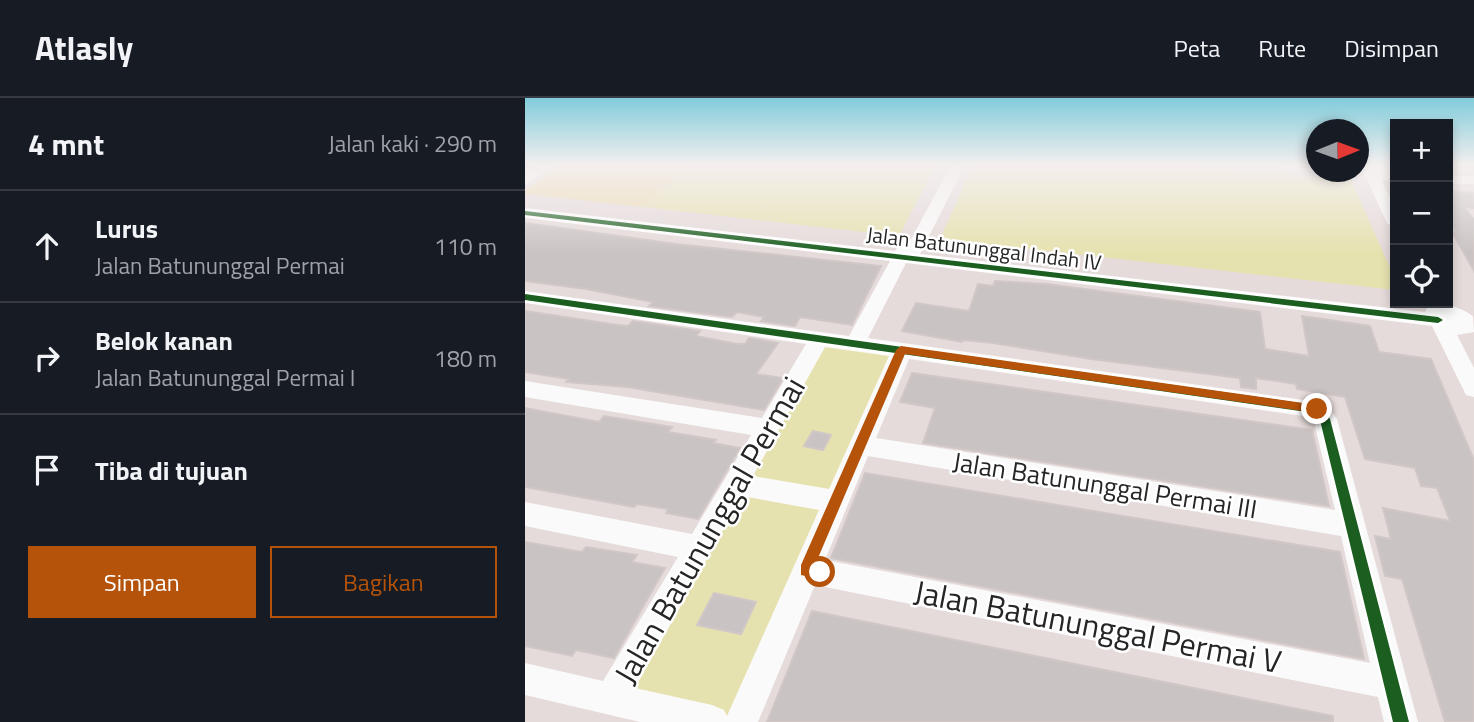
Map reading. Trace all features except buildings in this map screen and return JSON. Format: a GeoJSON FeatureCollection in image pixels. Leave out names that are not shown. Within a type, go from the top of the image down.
{"type":"FeatureCollection","features":[{"type":"Feature","properties":{"kind":"street"},"geometry":{"type":"LineString","coordinates":[[862,344],[943,194]]}},
{"type":"Feature","properties":{"kind":"street","name":"Jalan Batununggal Indah IV"},"geometry":{"type":"LineString","coordinates":[[525,204],[716,232]]}},
{"type":"Feature","properties":{"kind":"street","name":"Jalan Batununggal Indah IV"},"geometry":{"type":"LineString","coordinates":[[525,213],[911,254],[1448,319]]}},
{"type":"Feature","properties":{"kind":"street"},"geometry":{"type":"LineString","coordinates":[[525,297],[1317,409],[1325,419],[1401,722]]}},
{"type":"Feature","properties":{"kind":"street"},"geometry":{"type":"LineString","coordinates":[[1448,319],[1474,389]]}},
{"type":"Feature","properties":{"kind":"street","name":"Jalan Batununggal Permai"},"geometry":{"type":"LineString","coordinates":[[712,722],[611,698],[820,338]]}},
{"type":"Feature","properties":{"kind":"street"},"geometry":{"type":"LineString","coordinates":[[741,722],[901,350]]}},
{"type":"Feature","properties":{"kind":"street"},"geometry":{"type":"LineString","coordinates":[[525,389],[767,429]]}},
{"type":"Feature","properties":{"kind":"street","name":"Jalan Batununggal Permai III"},"geometry":{"type":"LineString","coordinates":[[860,446],[1350,525]]}},
{"type":"Feature","properties":{"kind":"street"},"geometry":{"type":"LineString","coordinates":[[735,484],[835,502]]}},
{"type":"Feature","properties":{"kind":"street"},"geometry":{"type":"LineString","coordinates":[[525,514],[699,548]]}},
{"type":"Feature","properties":{"kind":"street","name":"Jalan Batununggal Permai V"},"geometry":{"type":"LineString","coordinates":[[806,570],[1390,682]]}},
{"type":"Feature","properties":{"kind":"street"},"geometry":{"type":"LineString","coordinates":[[525,679],[611,698]]}},
{"type":"Feature","properties":{"kind":"shaded area"},"geometry":{"type":"Polygon","coordinates":[[[526,194],[657,194],[643,207],[526,194]]]}},
{"type":"Feature","properties":{"kind":"shaded area"},"geometry":{"type":"Polygon","coordinates":[[[657,194],[921,194],[899,236],[643,207],[657,194]]]}},
{"type":"Feature","properties":{"kind":"shaded area"},"geometry":{"type":"Polygon","coordinates":[[[960,194],[1357,194],[1390,268],[1390,289],[940,239],[960,194]]]}},
{"type":"Feature","properties":{"kind":"shaded area"},"geometry":{"type":"Polygon","coordinates":[[[821,340],[900,351],[735,722],[615,701],[821,340]]]}},
{"type":"Feature","properties":{"kind":"cycle path"},"geometry":{"type":"LineString","coordinates":[[525,213],[1438,320]]}},
{"type":"Feature","properties":{"kind":"cycle path"},"geometry":{"type":"LineString","coordinates":[[525,297],[1317,409],[1325,419],[1401,722]]}},
{"type":"Feature","properties":{"kind":"route"},"geometry":{"type":"LineString","coordinates":[[820,572],[806,570],[901,350],[1317,409]]}}]}
